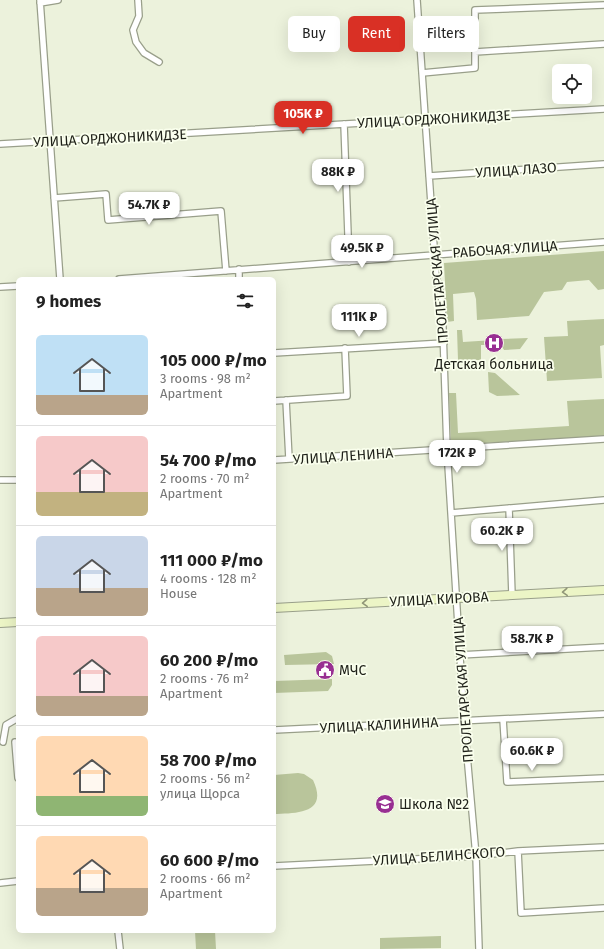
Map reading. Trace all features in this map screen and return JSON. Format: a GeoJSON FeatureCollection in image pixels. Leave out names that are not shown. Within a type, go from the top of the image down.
{"type":"FeatureCollection","features":[{"type":"Feature","properties":{"kind":"street"},"geometry":{"type":"LineString","coordinates":[[58,0],[40,2],[60,277]]}},
{"type":"Feature","properties":{"kind":"street"},"geometry":{"type":"LineString","coordinates":[[138,0],[139,16],[133,30],[136,42],[144,53],[159,62]]}},
{"type":"Feature","properties":{"kind":"street","name":"ПРОЛЕТАРСКАЯ УЛИЦА"},"geometry":{"type":"LineString","coordinates":[[417,0],[436,276],[442,301],[446,449],[464,721],[476,856],[479,949]]}},
{"type":"Feature","properties":{"kind":"street"},"geometry":{"type":"LineString","coordinates":[[475,16],[475,10],[604,5]]}},
{"type":"Feature","properties":{"kind":"street"},"geometry":{"type":"LineString","coordinates":[[479,52],[604,44]]}},
{"type":"Feature","properties":{"kind":"street"},"geometry":{"type":"LineString","coordinates":[[422,73],[475,68],[475,52]]}},
{"type":"Feature","properties":{"kind":"street","name":"УЛИЦА ОРДЖОНИКИДЗЕ"},"geometry":{"type":"LineString","coordinates":[[0,144],[604,109]]}},
{"type":"Feature","properties":{"kind":"street"},"geometry":{"type":"LineString","coordinates":[[344,124],[349,262]]}},
{"type":"Feature","properties":{"kind":"street","name":"УЛИЦА ЛАЗО"},"geometry":{"type":"LineString","coordinates":[[428,176],[604,164]]}},
{"type":"Feature","properties":{"kind":"street"},"geometry":{"type":"LineString","coordinates":[[54,198],[106,194],[108,220],[220,211],[226,271]]}},
{"type":"Feature","properties":{"kind":"street","name":"РАБОЧАЯ УЛИЦА"},"geometry":{"type":"LineString","coordinates":[[146,277],[604,242]]}},
{"type":"Feature","properties":{"kind":"street"},"geometry":{"type":"LineString","coordinates":[[239,269],[240,277]]}},
{"type":"Feature","properties":{"kind":"street"},"geometry":{"type":"LineString","coordinates":[[0,287],[16,286]]}},
{"type":"Feature","properties":{"kind":"street"},"geometry":{"type":"LineString","coordinates":[[276,353],[444,343]]}},
{"type":"Feature","properties":{"kind":"street"},"geometry":{"type":"LineString","coordinates":[[276,401],[347,396],[345,348]]}},
{"type":"Feature","properties":{"kind":"street"},"geometry":{"type":"LineString","coordinates":[[286,400],[289,459]]}},
{"type":"Feature","properties":{"kind":"street","name":"УЛИЦА ЛЕНИНА"},"geometry":{"type":"LineString","coordinates":[[276,460],[604,438]]}},
{"type":"Feature","properties":{"kind":"street"},"geometry":{"type":"LineString","coordinates":[[0,480],[16,480]]}},
{"type":"Feature","properties":{"kind":"street"},"geometry":{"type":"LineString","coordinates":[[451,513],[604,500]]}},
{"type":"Feature","properties":{"kind":"street"},"geometry":{"type":"LineString","coordinates":[[509,508],[512,595]]}},
{"type":"Feature","properties":{"kind":"street","name":"УЛИЦА КИРОВА"},"geometry":{"type":"LineString","coordinates":[[276,608],[604,590]]}},
{"type":"Feature","properties":{"kind":"street"},"geometry":{"type":"LineString","coordinates":[[0,623],[16,622]]}},
{"type":"Feature","properties":{"kind":"street"},"geometry":{"type":"LineString","coordinates":[[460,655],[604,647]]}},
{"type":"Feature","properties":{"kind":"street","name":"УЛИЦА КАЛИНИНА"},"geometry":{"type":"LineString","coordinates":[[276,730],[604,714]]}},
{"type":"Feature","properties":{"kind":"street"},"geometry":{"type":"LineString","coordinates":[[16,719],[6,725],[2,742],[16,742]]}},
{"type":"Feature","properties":{"kind":"street"},"geometry":{"type":"LineString","coordinates":[[504,719],[507,782],[604,778]]}},
{"type":"Feature","properties":{"kind":"street","name":"УЛИЦА БЕЛИНСКОГО"},"geometry":{"type":"LineString","coordinates":[[276,866],[476,856],[518,851],[604,847]]}},
{"type":"Feature","properties":{"kind":"street"},"geometry":{"type":"LineString","coordinates":[[518,851],[521,913],[604,908]]}},
{"type":"Feature","properties":{"kind":"street"},"geometry":{"type":"LineString","coordinates":[[0,883],[16,881]]}},
{"type":"Feature","properties":{"kind":"street"},"geometry":{"type":"LineString","coordinates":[[118,933],[120,949]]}},
{"type":"Feature","properties":{"kind":"green space"},"geometry":{"type":"Polygon","coordinates":[[[604,251],[604,289],[598,290],[589,280],[567,282],[562,290],[544,292],[529,316],[477,320],[476,299],[474,292],[453,294],[454,321],[447,322],[444,263],[604,251]]]}},
{"type":"Feature","properties":{"kind":"green space"},"geometry":{"type":"Polygon","coordinates":[[[604,319],[604,345],[600,346],[602,378],[547,381],[544,337],[568,336],[567,321],[604,319]]]}},
{"type":"Feature","properties":{"kind":"green space"},"geometry":{"type":"Polygon","coordinates":[[[457,330],[462,330],[463,342],[494,340],[494,345],[481,345],[481,360],[458,360],[457,330]]]}},
{"type":"Feature","properties":{"kind":"green space"},"geometry":{"type":"Polygon","coordinates":[[[528,338],[520,349],[504,350],[500,339],[528,338]]]}},
{"type":"Feature","properties":{"kind":"green space"},"geometry":{"type":"Polygon","coordinates":[[[488,372],[495,373],[520,395],[497,396],[489,392],[488,372]]]}},
{"type":"Feature","properties":{"kind":"green space"},"geometry":{"type":"Polygon","coordinates":[[[449,393],[456,393],[458,433],[569,426],[567,401],[604,399],[604,436],[451,445],[449,393]]]}},
{"type":"Feature","properties":{"kind":"green space"},"geometry":{"type":"Polygon","coordinates":[[[326,652],[332,656],[334,664],[285,665],[284,655],[326,652]]]}},
{"type":"Feature","properties":{"kind":"green space"},"geometry":{"type":"Polygon","coordinates":[[[332,679],[332,685],[328,691],[276,693],[276,681],[332,679]]]}},
{"type":"Feature","properties":{"kind":"green space"},"geometry":{"type":"Polygon","coordinates":[[[304,774],[313,780],[317,791],[317,800],[308,809],[300,812],[276,814],[276,775],[304,774]]]}},
{"type":"Feature","properties":{"kind":"green space"},"geometry":{"type":"Polygon","coordinates":[[[195,933],[215,933],[216,949],[196,949],[195,933]]]}},
{"type":"Feature","properties":{"kind":"green space"},"geometry":{"type":"Polygon","coordinates":[[[441,936],[441,948],[380,949],[380,938],[441,936]]]}},
{"type":"Feature","properties":{"kind":"place","name":"Детская больница"},"geometry":{"type":"Point","coordinates":[494,343]}},
{"type":"Feature","properties":{"kind":"place","name":"МЧС"},"geometry":{"type":"Point","coordinates":[325,670]}},
{"type":"Feature","properties":{"kind":"place","name":"Школа №2"},"geometry":{"type":"Point","coordinates":[385,804]}}]}
